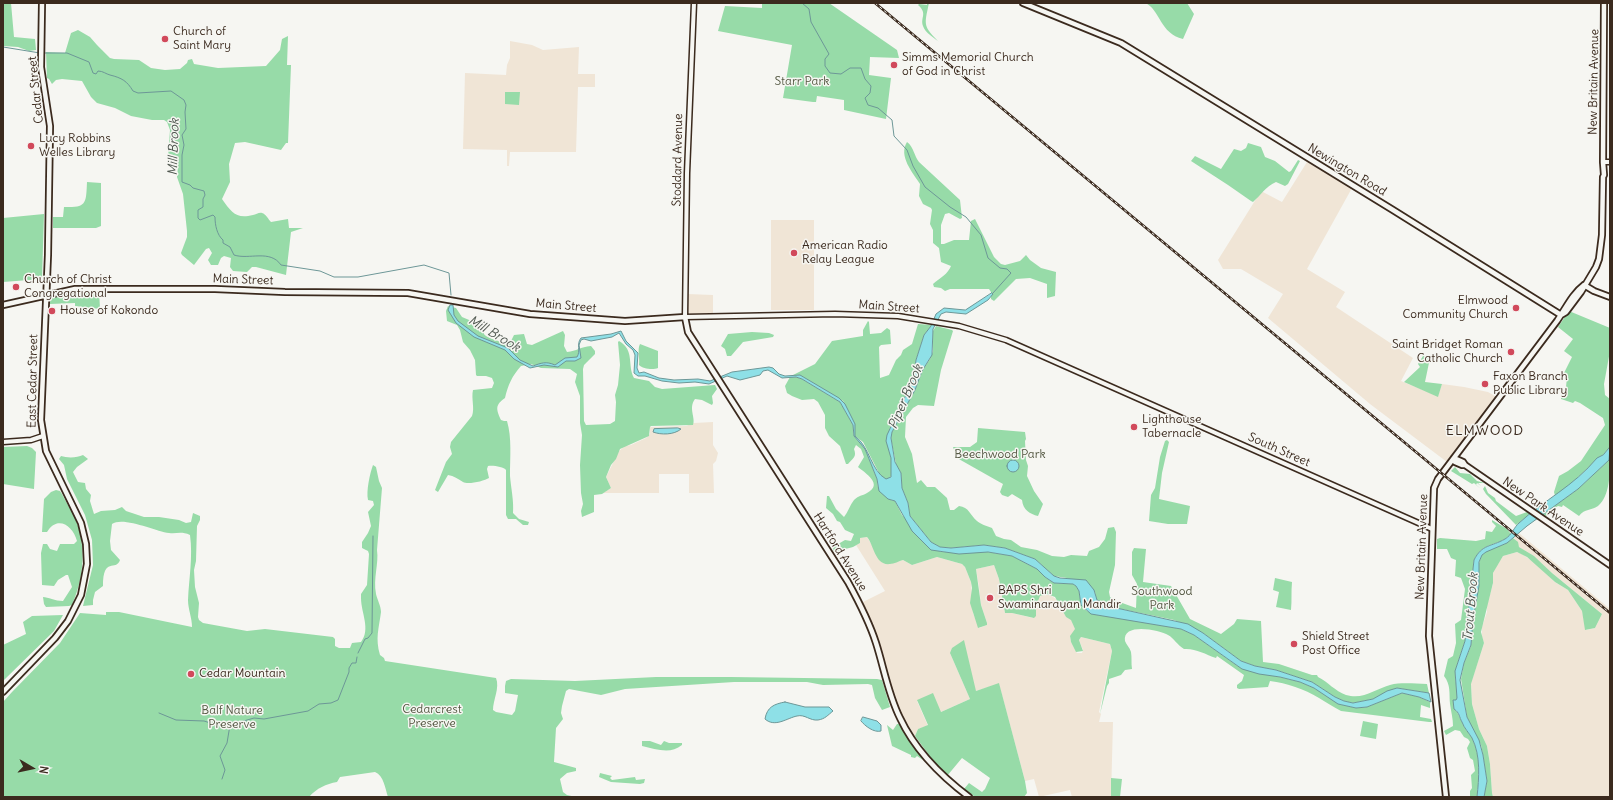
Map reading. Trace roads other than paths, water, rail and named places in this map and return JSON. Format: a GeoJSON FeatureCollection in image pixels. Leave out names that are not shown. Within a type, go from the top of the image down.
{"type":"FeatureCollection","features":[{"type":"Feature","properties":{"kind":"main road","name":"Cedar Street"},"geometry":{"type":"LineString","coordinates":[[42,3],[41,58],[50,126],[48,255],[45,295]]}},
{"type":"Feature","properties":{"kind":"main road","name":"Newington Road"},"geometry":{"type":"LineString","coordinates":[[1023,3],[1120,43],[1431,233],[1561,315]]}},
{"type":"Feature","properties":{"kind":"main road","name":"New Britain Avenue"},"geometry":{"type":"LineString","coordinates":[[1446,797],[1429,636],[1433,495],[1436,484],[1454,458],[1561,315],[1581,292],[1596,268],[1601,250],[1604,3]]}},
{"type":"Feature","properties":{"kind":"main road"},"geometry":{"type":"LineString","coordinates":[[1584,285],[1594,291],[1610,297]]}},
{"type":"Feature","properties":{"kind":"main road","name":"Main Street"},"geometry":{"type":"LineString","coordinates":[[3,305],[75,289],[215,289],[285,292],[408,293],[530,314],[625,321],[685,318]]}},
{"type":"Feature","properties":{"kind":"main road","name":"East Cedar Street"},"geometry":{"type":"LineString","coordinates":[[3,692],[57,635],[71,617],[83,590],[86,573],[87,556],[85,539],[80,520],[51,463],[43,436],[41,420],[45,295]]}},
{"type":"Feature","properties":{"kind":"main road","name":"Hartford Avenue"},"geometry":{"type":"LineString","coordinates":[[685,318],[688,332],[848,582],[862,607],[876,643],[894,704],[905,728],[935,768],[951,784],[969,797]]}},
{"type":"Feature","properties":{"kind":"main road","name":"New Park Avenue"},"geometry":{"type":"LineString","coordinates":[[1454,458],[1455,462],[1465,465],[1610,565]]}},
{"type":"Feature","properties":{"kind":"street","name":"Stoddard Avenue"},"geometry":{"type":"LineString","coordinates":[[685,318],[687,173],[694,3]]}},
{"type":"Feature","properties":{"kind":"street"},"geometry":{"type":"LineString","coordinates":[[1603,162],[1610,162]]}},
{"type":"Feature","properties":{"kind":"street","name":"Main Street"},"geometry":{"type":"LineString","coordinates":[[685,318],[835,314],[898,316],[939,322],[959,326],[1006,340],[1118,389]]}},
{"type":"Feature","properties":{"kind":"street","name":"South Street"},"geometry":{"type":"LineString","coordinates":[[1118,389],[1432,529]]}},
{"type":"Feature","properties":{"kind":"street"},"geometry":{"type":"LineString","coordinates":[[3,442],[31,440],[43,436]]}},
{"type":"Feature","properties":{"kind":"water"},"geometry":{"type":"Polygon","coordinates":[[[992,293],[993,294],[988,300],[966,314],[946,312],[941,314],[933,329],[932,355],[922,371],[915,390],[892,432],[891,438],[895,462],[901,473],[902,488],[908,503],[910,516],[931,542],[940,547],[951,548],[984,545],[1005,548],[1035,559],[1054,576],[1060,578],[1086,580],[1094,590],[1097,600],[1112,607],[1188,624],[1203,633],[1241,661],[1255,666],[1276,670],[1312,682],[1344,701],[1353,703],[1373,699],[1387,691],[1397,688],[1429,693],[1431,702],[1419,697],[1402,693],[1367,707],[1356,708],[1338,704],[1314,688],[1300,682],[1242,669],[1194,635],[1181,629],[1091,614],[1081,605],[1079,591],[1076,586],[1073,584],[1054,583],[1037,569],[1012,556],[988,552],[959,554],[931,550],[912,531],[895,501],[888,499],[879,491],[877,479],[865,449],[854,436],[853,425],[840,402],[802,379],[796,377],[782,378],[768,370],[763,371],[760,375],[740,380],[727,376],[709,384],[662,381],[645,376],[638,376],[634,373],[635,355],[633,350],[626,344],[619,333],[612,337],[591,341],[584,339],[581,340],[579,345],[581,338],[611,334],[621,331],[626,341],[638,353],[637,368],[639,373],[644,372],[659,378],[674,380],[698,379],[710,381],[732,372],[769,367],[785,376],[800,375],[839,398],[845,404],[855,424],[855,436],[864,446],[877,470],[886,479],[891,477],[891,458],[886,441],[887,435],[913,380],[916,360],[924,335],[931,326],[936,314],[944,308],[965,310],[992,293]]]}},
{"type":"Feature","properties":{"kind":"water"},"geometry":{"type":"Polygon","coordinates":[[[450,305],[453,305],[454,315],[458,321],[478,336],[508,348],[520,360],[533,366],[544,363],[555,365],[565,358],[577,357],[579,345],[581,358],[575,361],[566,361],[558,367],[544,365],[530,368],[514,359],[505,350],[474,337],[456,323],[448,310],[450,305]]]}},
{"type":"Feature","properties":{"kind":"water"},"geometry":{"type":"Polygon","coordinates":[[[654,429],[681,429],[671,433],[660,434],[653,432],[654,429]]]}},
{"type":"Feature","properties":{"kind":"water","name":"Trout Brook"},"geometry":{"type":"Polygon","coordinates":[[[1610,447],[1609,460],[1578,489],[1527,526],[1507,543],[1486,552],[1482,555],[1479,562],[1479,586],[1473,619],[1471,645],[1464,663],[1460,680],[1467,717],[1479,740],[1487,781],[1484,797],[1477,797],[1479,775],[1477,752],[1472,738],[1454,709],[1453,700],[1456,700],[1457,698],[1455,671],[1465,641],[1474,560],[1484,548],[1500,542],[1507,537],[1519,523],[1579,477],[1610,447]]]}},
{"type":"Feature","properties":{"kind":"water"},"geometry":{"type":"Polygon","coordinates":[[[1011,460],[1015,460],[1019,466],[1015,472],[1011,472],[1007,468],[1007,464],[1011,460]]]}},
{"type":"Feature","properties":{"kind":"water"},"geometry":{"type":"Polygon","coordinates":[[[785,702],[805,707],[829,707],[833,711],[825,718],[818,720],[812,720],[800,716],[773,723],[765,719],[769,709],[785,702]]]}},
{"type":"Feature","properties":{"kind":"water"},"geometry":{"type":"Polygon","coordinates":[[[863,717],[877,721],[881,725],[881,731],[875,731],[867,727],[861,721],[863,717]]]}},
{"type":"Feature","properties":{"kind":"waterway","name":"Piper Brook"},"geometry":{"type":"LineString","coordinates":[[802,3],[809,9],[811,22],[829,54],[825,59],[825,66],[830,73],[841,74],[850,68],[861,68],[865,79],[871,86],[870,93],[865,98],[868,105],[878,108],[892,120],[894,136],[907,150],[913,166],[925,187],[950,207],[966,217],[981,235],[988,258],[1000,268],[1007,269],[1011,273],[993,293]]}},
{"type":"Feature","properties":{"kind":"waterway","name":"Mill Brook"},"geometry":{"type":"LineString","coordinates":[[3,47],[40,53]]}},
{"type":"Feature","properties":{"kind":"waterway","name":"Mill Brook"},"geometry":{"type":"LineString","coordinates":[[43,53],[67,53],[89,62],[93,73],[96,74],[100,71],[121,79],[126,82],[133,91],[138,93],[171,91],[184,100],[186,105],[186,129],[182,135],[184,145],[182,155],[182,182],[193,188],[204,191],[205,195],[203,199],[203,207],[198,210],[198,218],[200,220],[213,215],[215,217],[215,223],[219,235],[223,240],[223,243],[230,247],[234,255],[271,257],[281,265],[320,271],[334,277],[358,277],[424,265],[449,273],[451,295]]}},
{"type":"Feature","properties":{"kind":"waterway"},"geometry":{"type":"LineString","coordinates":[[358,653],[365,639],[372,633],[373,536]]}},
{"type":"Feature","properties":{"kind":"waterway"},"geometry":{"type":"LineString","coordinates":[[159,713],[176,720],[204,721],[217,725],[230,725],[254,718],[264,719],[308,711],[319,704],[331,703],[338,700],[349,672],[349,668],[352,663],[356,663],[357,657]]}},
{"type":"Feature","properties":{"kind":"waterway"},"geometry":{"type":"LineString","coordinates":[[222,779],[225,770],[220,756],[227,743],[230,725]]}},
{"type":"Feature","properties":{"kind":"railway"},"geometry":{"type":"LineString","coordinates":[[875,3],[1610,613]]}},
{"type":"Feature","properties":{"kind":"place","name":"Church of Saint Mary"},"geometry":{"type":"Point","coordinates":[165,39]}},
{"type":"Feature","properties":{"kind":"place","name":"Simms Memorial Church of God in Christ"},"geometry":{"type":"Point","coordinates":[894,65]}},
{"type":"Feature","properties":{"kind":"place","name":"Lucy Robbins Welles Library"},"geometry":{"type":"Point","coordinates":[31,146]}},
{"type":"Feature","properties":{"kind":"place","name":"American Radio Relay League"},"geometry":{"type":"Point","coordinates":[794,253]}},
{"type":"Feature","properties":{"kind":"place","name":"Church of Christ Congregational"},"geometry":{"type":"Point","coordinates":[16,287]}},
{"type":"Feature","properties":{"kind":"place","name":"Elmwood Community Church"},"geometry":{"type":"Point","coordinates":[1516,308]}},
{"type":"Feature","properties":{"kind":"place","name":"House of Kokondo"},"geometry":{"type":"Point","coordinates":[52,311]}},
{"type":"Feature","properties":{"kind":"place","name":"Saint Bridget Roman Catholic Church"},"geometry":{"type":"Point","coordinates":[1511,352]}},
{"type":"Feature","properties":{"kind":"place","name":"Faxon Branch Public Library"},"geometry":{"type":"Point","coordinates":[1485,384]}},
{"type":"Feature","properties":{"kind":"place","name":"Lighthouse Tabernacle"},"geometry":{"type":"Point","coordinates":[1134,427]}},
{"type":"Feature","properties":{"kind":"place","name":"BAPS Shri Swaminarayan Mandir"},"geometry":{"type":"Point","coordinates":[990,598]}},
{"type":"Feature","properties":{"kind":"place","name":"Shield Street Post Office"},"geometry":{"type":"Point","coordinates":[1294,644]}},
{"type":"Feature","properties":{"kind":"place","name":"Cedar Mountain"},"geometry":{"type":"Point","coordinates":[191,674]}},
{"type":"Feature","properties":{"kind":"district","name":"ELMWOOD"},"geometry":{"type":"Point","coordinates":[1485,431]}},
{"type":"Feature","properties":{"kind":"park label","name":"Starr Park"},"geometry":{"type":"Point","coordinates":[802,82]}},
{"type":"Feature","properties":{"kind":"park label","name":"Beechwood Park"},"geometry":{"type":"Point","coordinates":[1000,455]}},
{"type":"Feature","properties":{"kind":"park label","name":"Southwood Park"},"geometry":{"type":"Point","coordinates":[1162,599]}},
{"type":"Feature","properties":{"kind":"park label","name":"Cedarcrest Preserve"},"geometry":{"type":"Point","coordinates":[432,717]}},
{"type":"Feature","properties":{"kind":"park label","name":"Balf Nature Preserve"},"geometry":{"type":"Point","coordinates":[232,718]}}]}
